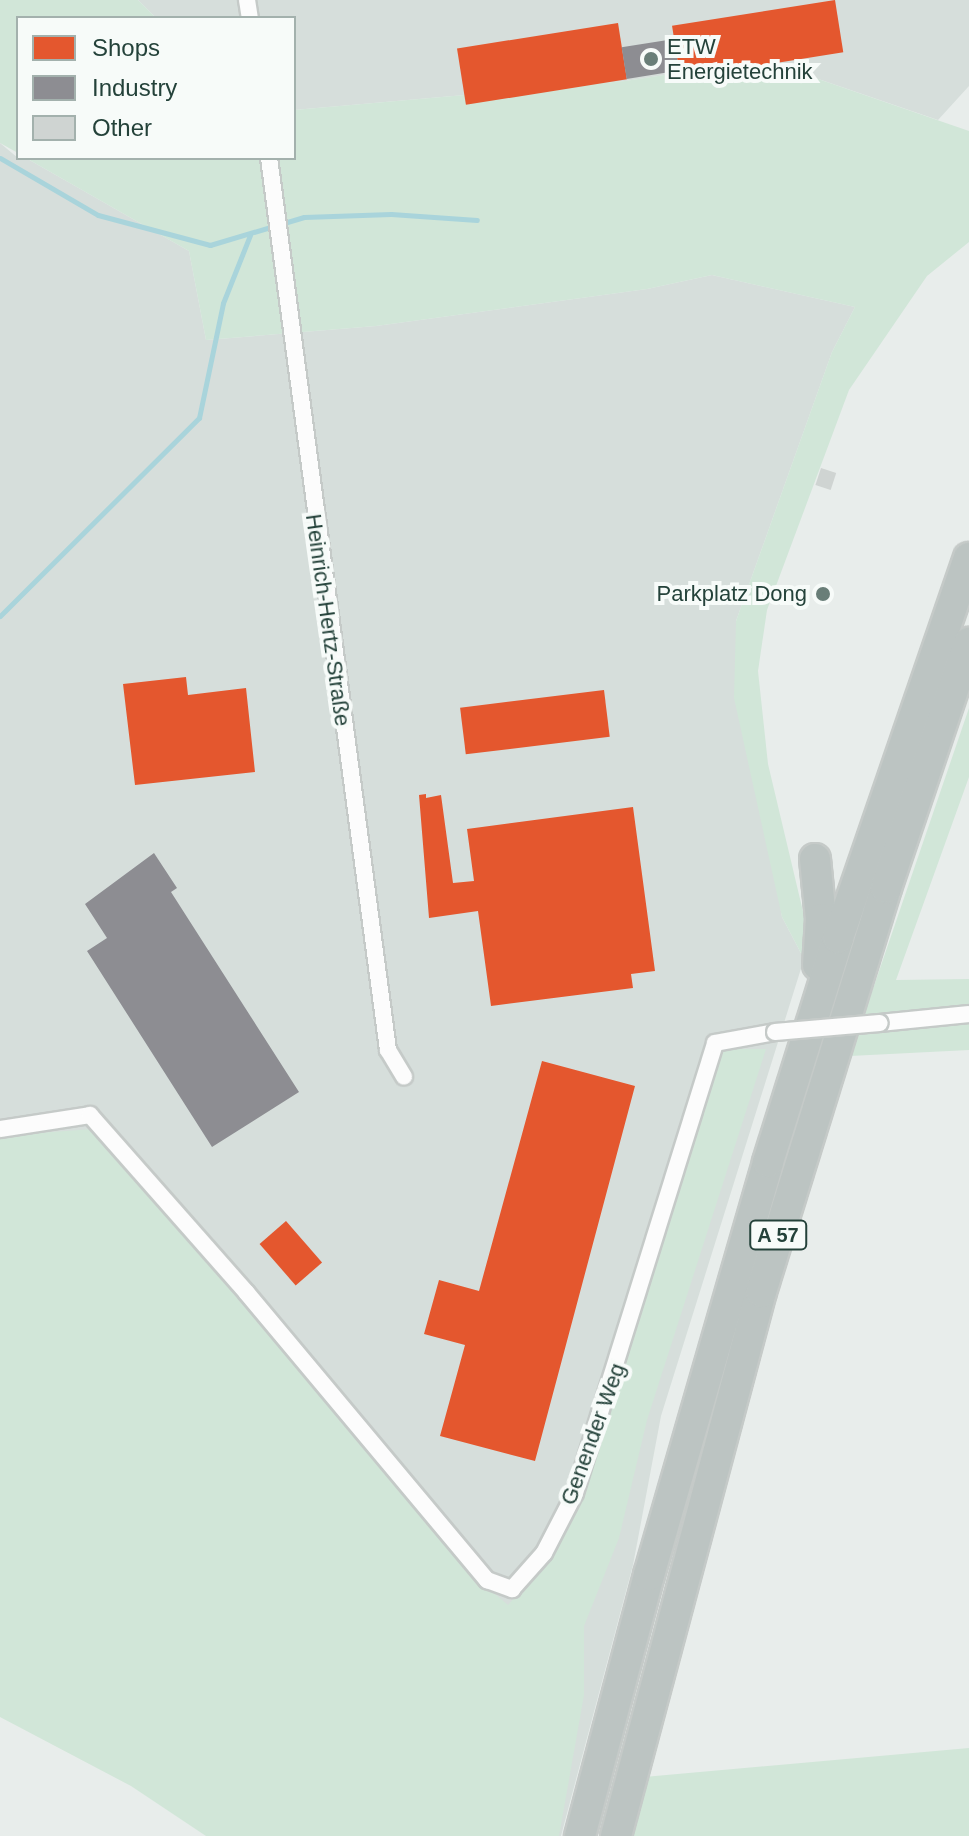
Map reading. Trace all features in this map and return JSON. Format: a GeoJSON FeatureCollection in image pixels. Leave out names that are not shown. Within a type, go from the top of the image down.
{"type":"FeatureCollection","features":[{"type":"Feature","properties":{"kind":"highway","name":"A 57"},"geometry":{"type":"LineString","coordinates":[[580,1836],[680,1465],[811,1027],[969,558]]}},
{"type":"Feature","properties":{"kind":"highway","name":"A 57"},"geometry":{"type":"LineString","coordinates":[[616,1836],[761,1292],[886,888],[969,643]]}},
{"type":"Feature","properties":{"kind":"highway"},"geometry":{"type":"LineString","coordinates":[[811,1027],[821,932],[815,859]]}},
{"type":"Feature","properties":{"kind":"street","name":"Heinrich-Hertz-Straße"},"geometry":{"type":"LineString","coordinates":[[269,160],[387,1042],[404,1077]]}},
{"type":"Feature","properties":{"kind":"street","name":"Genender Weg"},"geometry":{"type":"LineString","coordinates":[[0,1129],[90,1115],[246,1292],[487,1580],[512,1589],[544,1553],[575,1493],[715,1043],[775,1032],[969,1014]]}},
{"type":"Feature","properties":{"kind":"shaded area"},"geometry":{"type":"Polygon","coordinates":[[[138,0],[969,0],[969,86],[938,120],[763,60],[625,81],[296,110],[296,16],[154,16],[138,0]]]}},
{"type":"Feature","properties":{"kind":"shaded area"},"geometry":{"type":"Polygon","coordinates":[[[0,143],[16,156],[16,160],[30,160],[189,251],[206,340],[376,326],[647,289],[712,275],[855,307],[832,352],[736,621],[782,917],[804,959],[661,1416],[633,1565],[561,1836],[542,1836],[0,1204],[0,143]]]}},
{"type":"Feature","properties":{"kind":"green space"},"geometry":{"type":"Polygon","coordinates":[[[0,0],[138,0],[154,16],[16,16],[16,152],[0,143],[0,0]]]}},
{"type":"Feature","properties":{"kind":"green space"},"geometry":{"type":"Polygon","coordinates":[[[763,60],[969,131],[969,242],[927,276],[849,390],[767,610],[758,671],[768,764],[810,941],[804,959],[782,917],[734,698],[736,621],[832,352],[855,307],[712,275],[647,289],[376,326],[206,340],[189,251],[30,160],[296,160],[296,110],[625,81],[763,60]]]}},
{"type":"Feature","properties":{"kind":"green space"},"geometry":{"type":"Polygon","coordinates":[[[969,708],[969,777],[896,980],[969,979],[969,1050],[850,1056],[969,708]]]}},
{"type":"Feature","properties":{"kind":"green space"},"geometry":{"type":"Polygon","coordinates":[[[721,1049],[766,1049],[647,1420],[619,1538],[584,1626],[584,1695],[559,1836],[206,1836],[131,1786],[0,1717],[0,1136],[92,1129],[482,1583],[508,1605],[556,1552],[584,1493],[721,1049]]]}},
{"type":"Feature","properties":{"kind":"green space"},"geometry":{"type":"Polygon","coordinates":[[[969,1748],[969,1836],[629,1836],[644,1777],[969,1748]]]}},
{"type":"Feature","properties":{"kind":"building: Shops"},"geometry":{"type":"Polygon","coordinates":[[[835,0],[843,52],[680,78],[672,26],[835,0]]]}},
{"type":"Feature","properties":{"kind":"building: Shops"},"geometry":{"type":"Polygon","coordinates":[[[618,23],[627,79],[466,105],[457,48],[618,23]]]}},
{"type":"Feature","properties":{"kind":"building: Shops"},"geometry":{"type":"Polygon","coordinates":[[[186,677],[188,695],[246,688],[255,772],[135,785],[123,684],[186,677]]]}},
{"type":"Feature","properties":{"kind":"building: Shops"},"geometry":{"type":"Polygon","coordinates":[[[604,690],[610,737],[466,754],[460,708],[604,690]]]}},
{"type":"Feature","properties":{"kind":"building: Shops"},"geometry":{"type":"Polygon","coordinates":[[[426,794],[426,798],[441,795],[453,883],[474,881],[467,829],[633,807],[655,971],[631,974],[633,988],[491,1006],[478,911],[429,918],[419,795],[426,794]]]}},
{"type":"Feature","properties":{"kind":"building: Shops"},"geometry":{"type":"Polygon","coordinates":[[[542,1061],[635,1086],[535,1461],[440,1436],[465,1345],[424,1334],[439,1280],[479,1291],[542,1061]]]}},
{"type":"Feature","properties":{"kind":"building: Shops"},"geometry":{"type":"Polygon","coordinates":[[[286,1221],[322,1263],[296,1285],[260,1244],[286,1221]]]}},
{"type":"Feature","properties":{"kind":"building: Industry","name":"ETW Energietechnik"},"geometry":{"type":"Polygon","coordinates":[[[674,39],[679,71],[627,79],[622,47],[674,39]]]}},
{"type":"Feature","properties":{"kind":"building: Industry"},"geometry":{"type":"Polygon","coordinates":[[[154,853],[177,888],[171,892],[299,1092],[212,1147],[87,951],[107,938],[85,904],[154,853]]]}},
{"type":"Feature","properties":{"kind":"building: Other"},"geometry":{"type":"Polygon","coordinates":[[[821,468],[836,473],[831,490],[815,485],[821,468]]]}},
{"type":"Feature","properties":{"kind":"waterway"},"geometry":{"type":"LineString","coordinates":[[0,158],[98,215],[210,245],[304,217],[391,214],[477,220]]}},
{"type":"Feature","properties":{"kind":"waterway"},"geometry":{"type":"LineString","coordinates":[[0,616],[199,418],[223,303],[250,235]]}},
{"type":"Feature","properties":{"kind":"place","name":"ETW Energietechnik"},"geometry":{"type":"Point","coordinates":[651,59]}},
{"type":"Feature","properties":{"kind":"place","name":"Parkplatz Dong"},"geometry":{"type":"Point","coordinates":[823,594]}}]}
